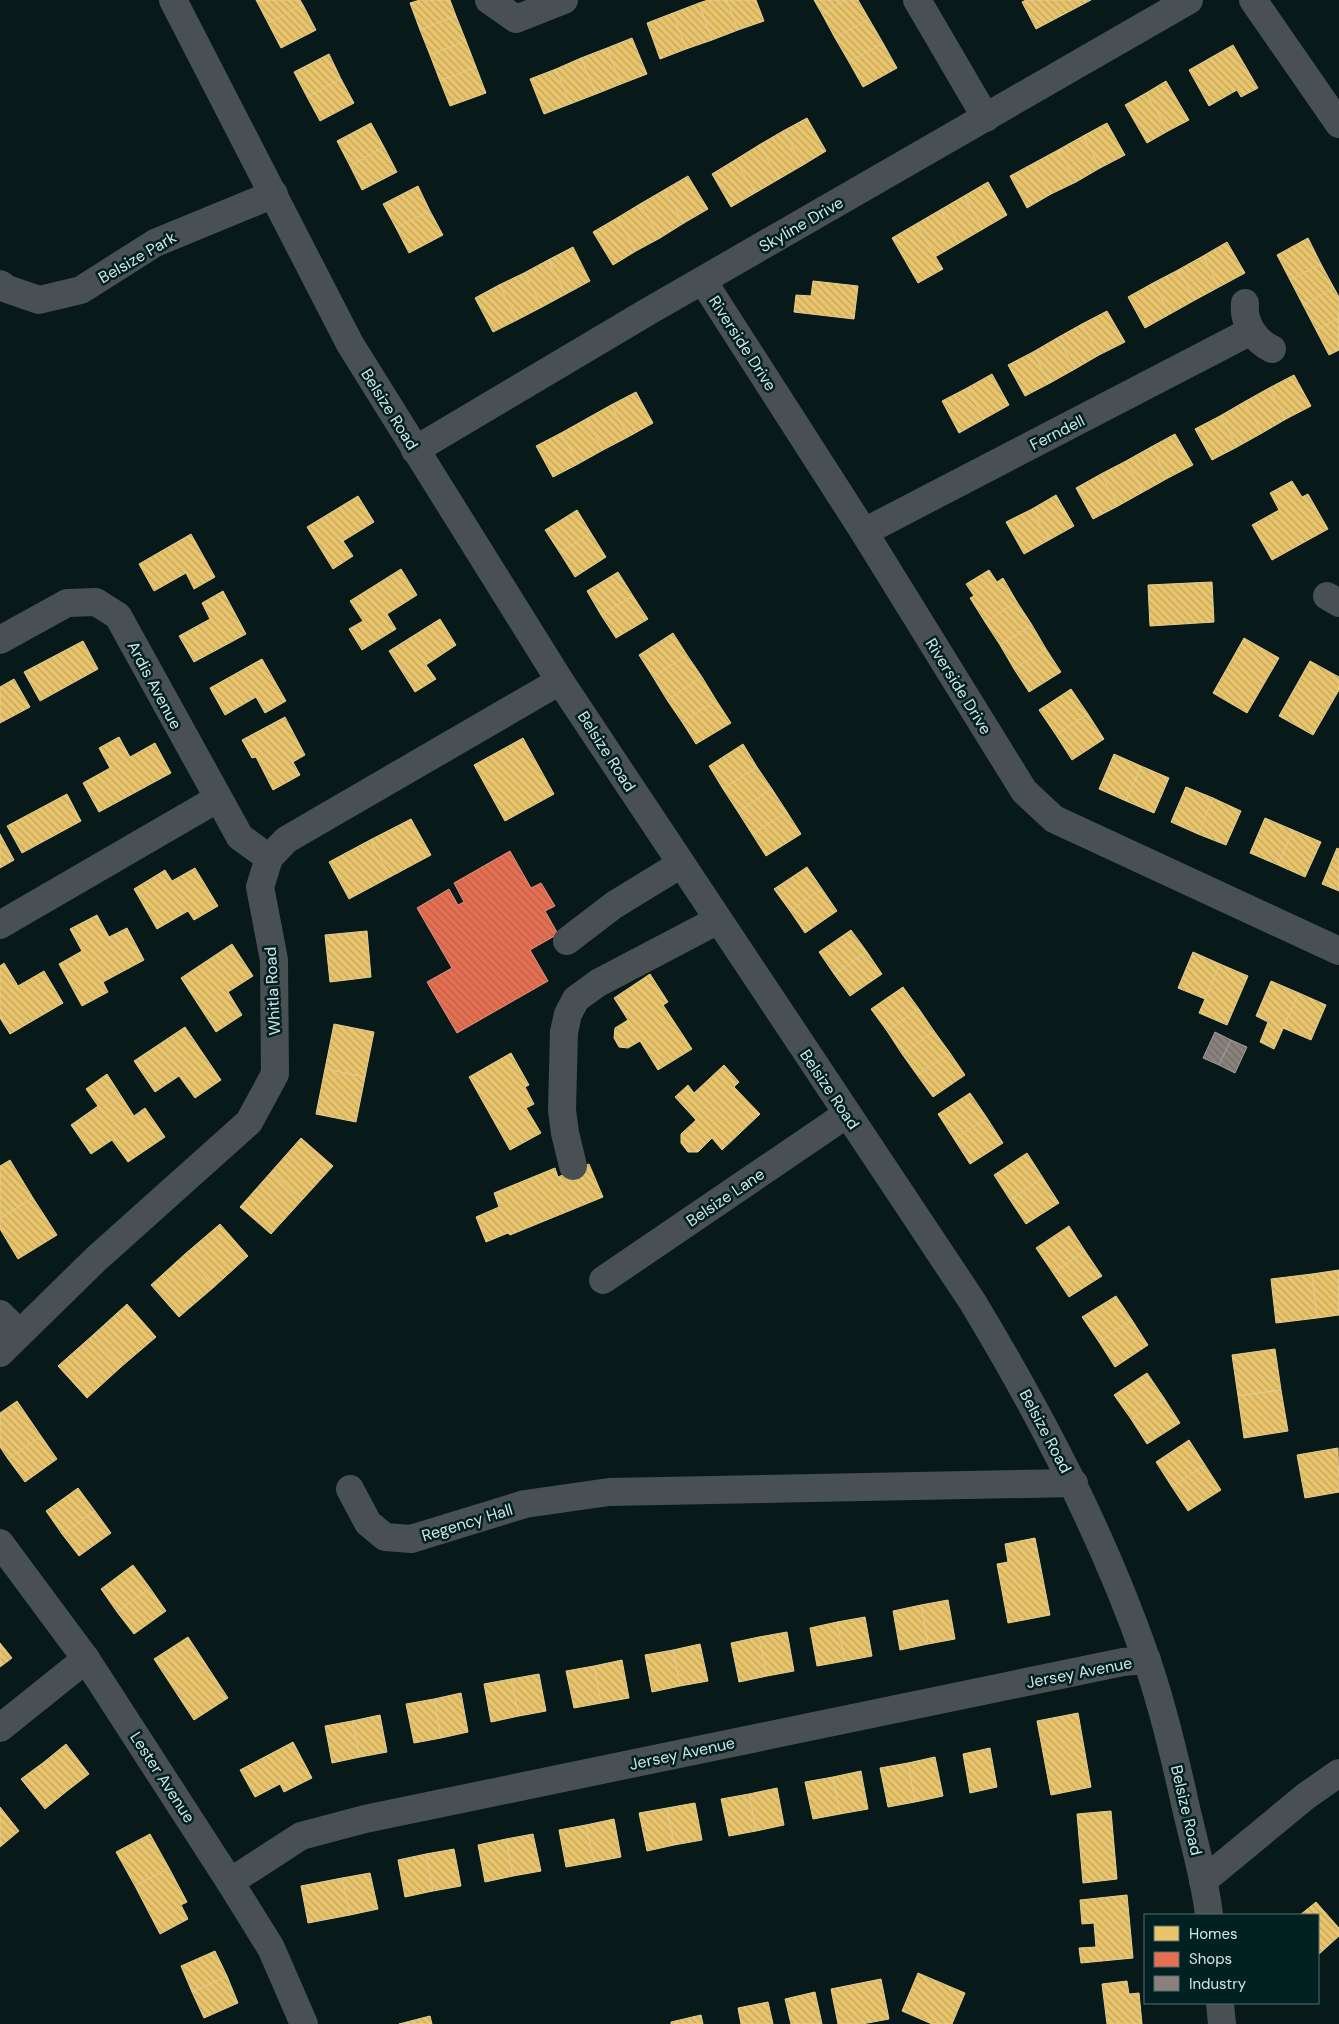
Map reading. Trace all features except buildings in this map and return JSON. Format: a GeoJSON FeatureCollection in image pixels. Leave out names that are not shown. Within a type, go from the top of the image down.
{"type":"FeatureCollection","features":[{"type":"Feature","properties":{"kind":"street","name":"Belsize Road"},"geometry":{"type":"LineString","coordinates":[[173,0],[350,344],[415,450],[560,680],[972,1301],[1016,1374],[1074,1483],[1119,1585],[1147,1660],[1175,1758],[1203,1880],[1209,1914]]}},
{"type":"Feature","properties":{"kind":"street"},"geometry":{"type":"LineString","coordinates":[[488,0],[516,20],[564,0]]}},
{"type":"Feature","properties":{"kind":"street"},"geometry":{"type":"LineString","coordinates":[[917,0],[986,118]]}},
{"type":"Feature","properties":{"kind":"street","name":"Skyline Drive"},"geometry":{"type":"LineString","coordinates":[[415,450],[986,118],[1152,9],[1189,0]]}},
{"type":"Feature","properties":{"kind":"street"},"geometry":{"type":"LineString","coordinates":[[1253,0],[1339,124]]}},
{"type":"Feature","properties":{"kind":"street","name":"Belsize Park"},"geometry":{"type":"LineString","coordinates":[[0,284],[7,289],[39,300],[81,290],[155,243],[274,194]]}},
{"type":"Feature","properties":{"kind":"street","name":"Riverside Drive"},"geometry":{"type":"LineString","coordinates":[[703,281],[864,532],[1024,791],[1054,819],[1339,951]]}},
{"type":"Feature","properties":{"kind":"street"},"geometry":{"type":"LineString","coordinates":[[1244,303],[1244,314],[1251,331],[1262,345],[1272,350]]}},
{"type":"Feature","properties":{"kind":"street","name":"Ferndell"},"geometry":{"type":"LineString","coordinates":[[864,532],[1251,331]]}},
{"type":"Feature","properties":{"kind":"street","name":"Ardis Avenue"},"geometry":{"type":"LineString","coordinates":[[0,640],[67,603],[96,602],[118,616],[217,799],[240,837],[269,858]]}},
{"type":"Feature","properties":{"kind":"street","name":"Whitla Road"},"geometry":{"type":"LineString","coordinates":[[0,1353],[96,1260],[250,1122],[275,1074],[274,960],[260,887],[269,858],[286,840],[560,680]]}},
{"type":"Feature","properties":{"kind":"street"},"geometry":{"type":"LineString","coordinates":[[0,925],[217,799]]}},
{"type":"Feature","properties":{"kind":"street"},"geometry":{"type":"LineString","coordinates":[[567,941],[614,906],[681,864]]}},
{"type":"Feature","properties":{"kind":"street"},"geometry":{"type":"LineString","coordinates":[[573,1166],[564,1133],[562,1102],[564,1032],[568,1014],[576,999],[598,983],[718,920]]}},
{"type":"Feature","properties":{"kind":"street","name":"Belsize Lane"},"geometry":{"type":"LineString","coordinates":[[603,1280],[847,1114]]}},
{"type":"Feature","properties":{"kind":"street"},"geometry":{"type":"LineString","coordinates":[[0,1314],[19,1333]]}},
{"type":"Feature","properties":{"kind":"street","name":"Belsize Road"},"geometry":{"type":"LineString","coordinates":[[610,1492],[1074,1483]]}},
{"type":"Feature","properties":{"kind":"street","name":"Regency Hall"},"geometry":{"type":"LineString","coordinates":[[350,1489],[368,1523],[385,1537],[411,1539],[526,1504],[610,1492]]}},
{"type":"Feature","properties":{"kind":"street","name":"Lester Avenue"},"geometry":{"type":"LineString","coordinates":[[0,1543],[86,1659],[230,1882],[270,1948],[304,2024]]}},
{"type":"Feature","properties":{"kind":"street"},"geometry":{"type":"LineString","coordinates":[[0,1728],[86,1659]]}},
{"type":"Feature","properties":{"kind":"street","name":"Jersey Avenue"},"geometry":{"type":"LineString","coordinates":[[230,1882],[301,1836],[365,1819],[1123,1662],[1147,1660]]}},
{"type":"Feature","properties":{"kind":"street"},"geometry":{"type":"LineString","coordinates":[[1203,1880],[1306,1796],[1339,1773]]}},
{"type":"Feature","properties":{"kind":"street"},"geometry":{"type":"LineString","coordinates":[[1220,2004],[1222,2024]]}}]}
